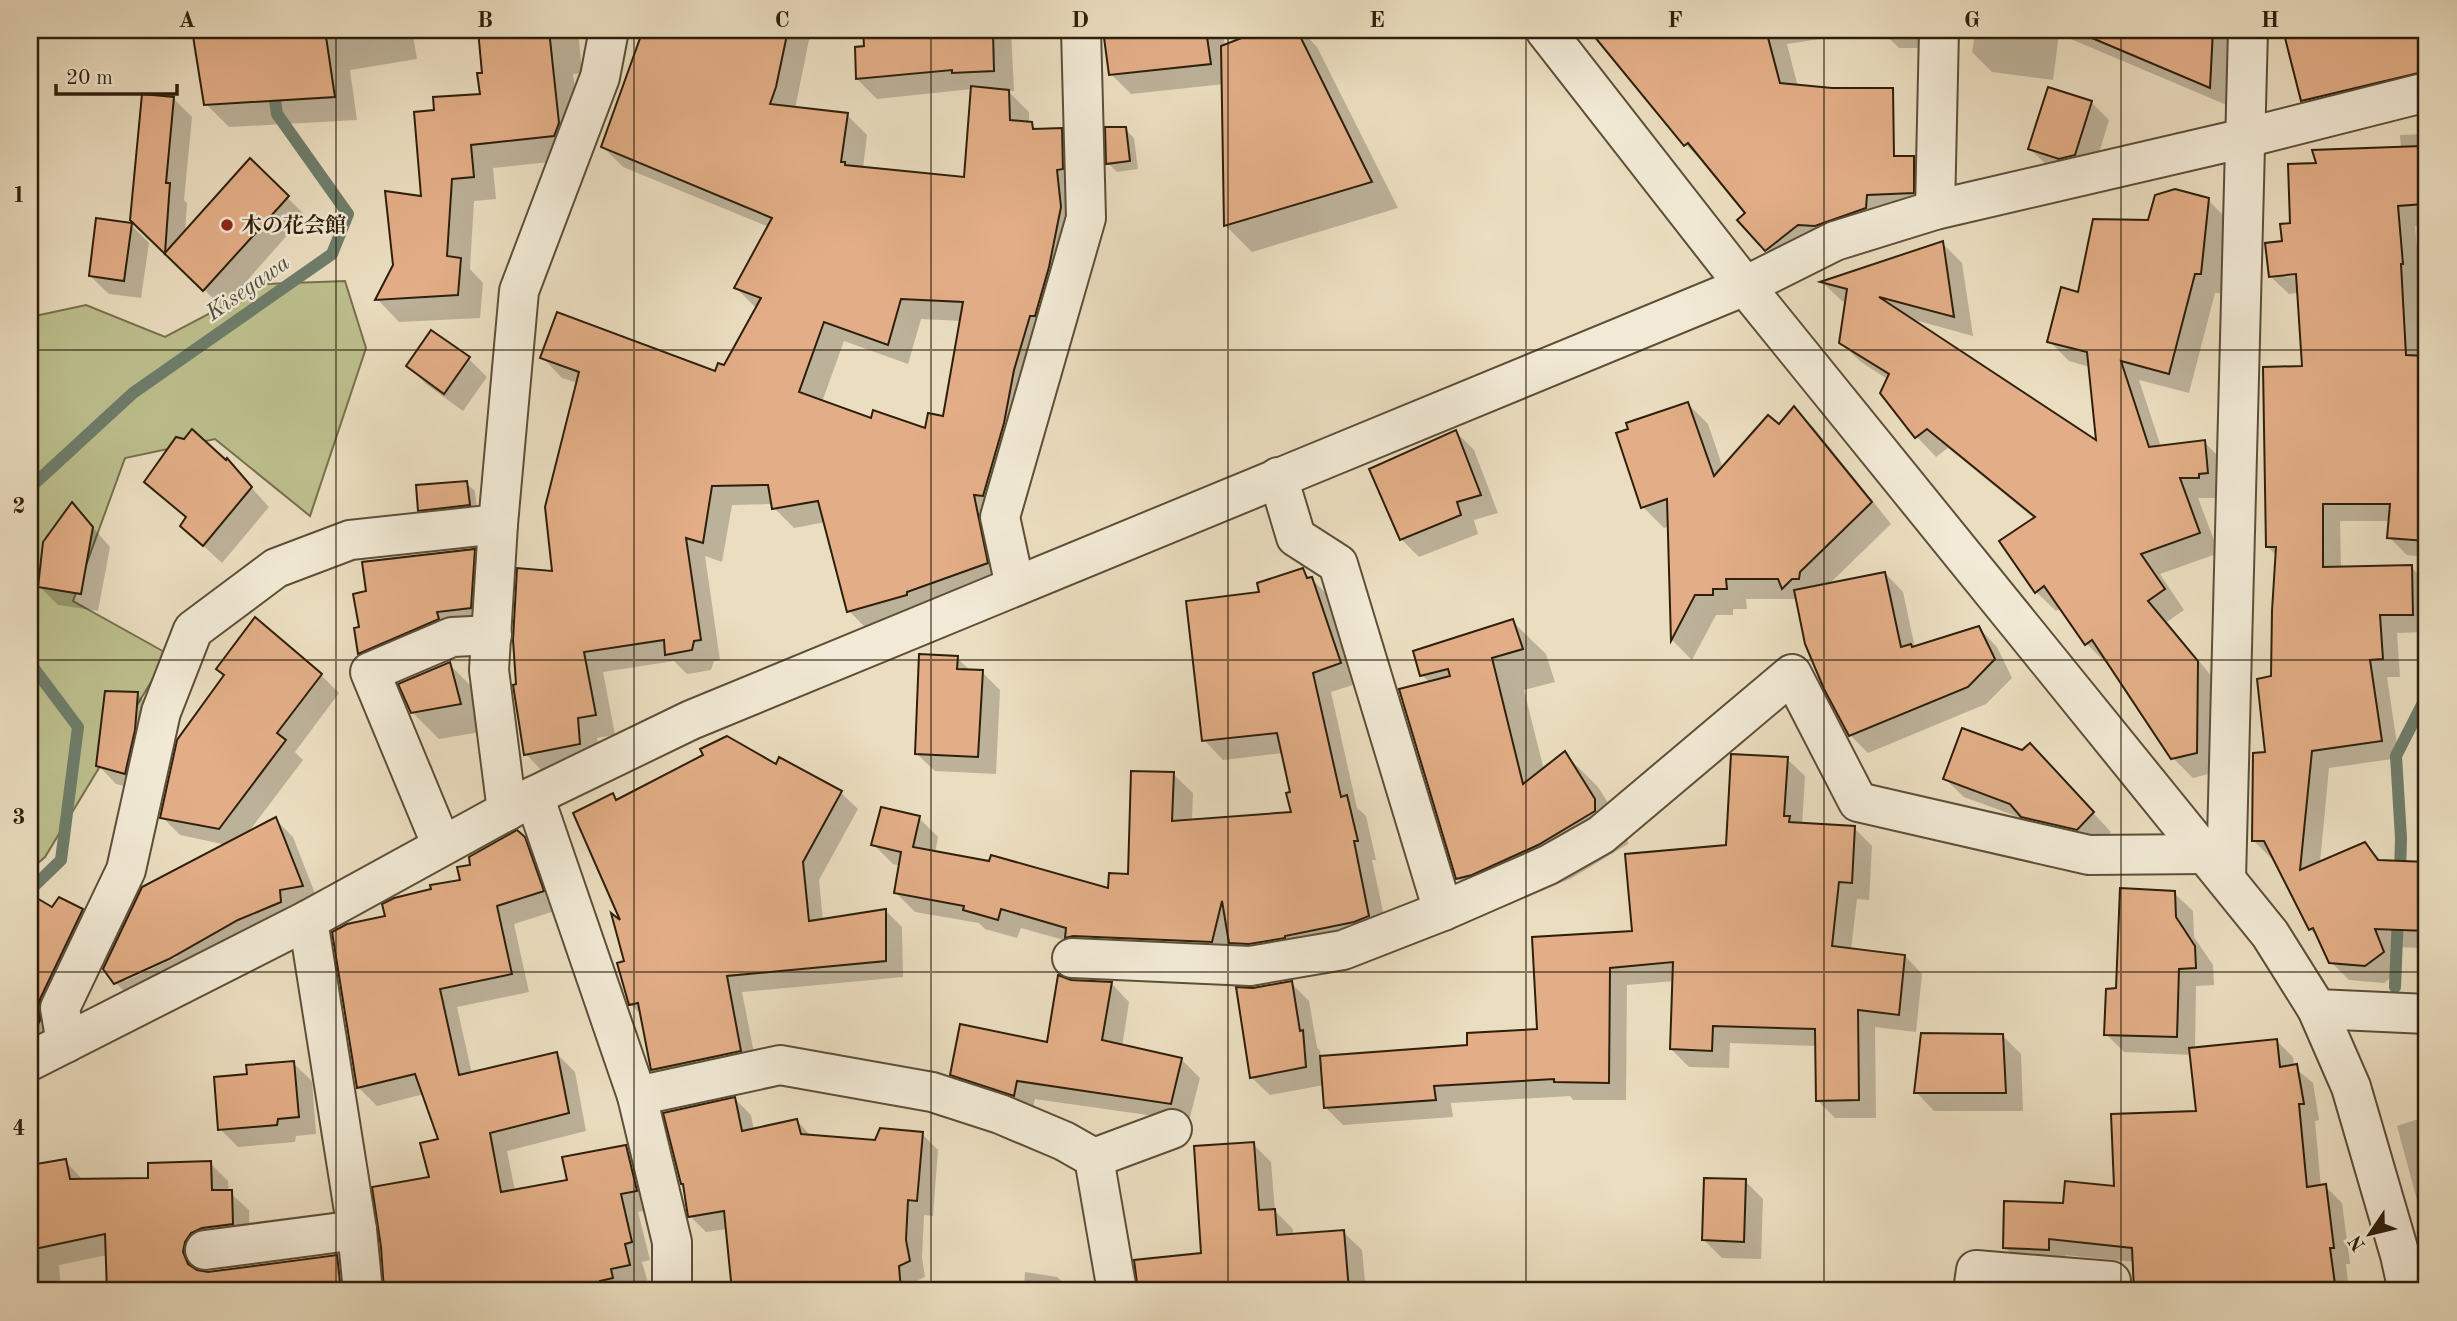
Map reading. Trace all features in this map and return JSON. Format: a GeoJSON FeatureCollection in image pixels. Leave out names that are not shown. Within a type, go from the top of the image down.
{"type":"FeatureCollection","features":[{"type":"Feature","properties":{"kind":"street"},"geometry":{"type":"LineString","coordinates":[[610,30],[600,78],[519,291],[498,524],[489,670],[520,804],[637,1096],[672,1242],[672,1291]]}},
{"type":"Feature","properties":{"kind":"street"},"geometry":{"type":"LineString","coordinates":[[1015,586],[1000,517],[1086,218],[1081,30]]}},
{"type":"Feature","properties":{"kind":"street"},"geometry":{"type":"LineString","coordinates":[[1545,30],[1745,286],[2270,934],[2316,1009],[2351,1087],[2408,1291]]}},
{"type":"Feature","properties":{"kind":"street"},"geometry":{"type":"LineString","coordinates":[[1935,210],[1940,30]]}},
{"type":"Feature","properties":{"kind":"street"},"geometry":{"type":"LineString","coordinates":[[2216,866],[2248,30]]}},
{"type":"Feature","properties":{"kind":"street"},"geometry":{"type":"LineString","coordinates":[[30,1061],[308,920],[520,804],[691,720],[1745,286],[1835,241],[1935,210],[2245,138],[2427,92]]}},
{"type":"Feature","properties":{"kind":"street"},"geometry":{"type":"LineString","coordinates":[[1278,477],[1296,537],[1338,564],[1443,911]]}},
{"type":"Feature","properties":{"kind":"street"},"geometry":{"type":"LineString","coordinates":[[66,1043],[60,1007],[126,870],[161,712],[193,630],[276,568],[350,540],[498,524]]}},
{"type":"Feature","properties":{"kind":"street"},"geometry":{"type":"LineString","coordinates":[[442,846],[370,673],[452,637],[492,635]]}},
{"type":"Feature","properties":{"kind":"street"},"geometry":{"type":"LineString","coordinates":[[1072,958],[1250,967],[1343,950],[1443,911],[1548,864],[1601,835],[1792,674],[1858,802],[2089,855],[2216,866]]}},
{"type":"Feature","properties":{"kind":"street"},"geometry":{"type":"LineString","coordinates":[[308,920],[357,1230],[363,1291]]}},
{"type":"Feature","properties":{"kind":"street"},"geometry":{"type":"LineString","coordinates":[[2316,1009],[2427,1014]]}},
{"type":"Feature","properties":{"kind":"street"},"geometry":{"type":"LineString","coordinates":[[637,1096],[780,1065],[932,1092],[1000,1114],[1064,1141],[1094,1158],[1172,1129]]}},
{"type":"Feature","properties":{"kind":"street"},"geometry":{"type":"LineString","coordinates":[[1094,1158],[1117,1291]]}},
{"type":"Feature","properties":{"kind":"street"},"geometry":{"type":"LineString","coordinates":[[205,1250],[357,1230]]}},
{"type":"Feature","properties":{"kind":"street"},"geometry":{"type":"LineString","coordinates":[[1973,1291],[1976,1270],[2111,1281],[2108,1291]]}},
{"type":"Feature","properties":{"kind":"green space"},"geometry":{"type":"Polygon","coordinates":[[[345,281],[366,348],[310,516],[215,439],[125,458],[73,601],[168,654],[45,857],[30,870],[30,317],[86,305],[165,337],[265,284],[345,281]]]}},
{"type":"Feature","properties":{"kind":"building"},"geometry":{"type":"Polygon","coordinates":[[[192,30],[325,30],[335,97],[204,105],[192,30]]]}},
{"type":"Feature","properties":{"kind":"building"},"geometry":{"type":"Polygon","coordinates":[[[478,30],[549,30],[559,123],[554,136],[471,145],[474,177],[452,179],[447,256],[461,258],[458,295],[375,300],[393,265],[385,191],[421,196],[414,112],[434,110],[433,97],[480,94],[477,73],[482,73],[478,30]]]}},
{"type":"Feature","properties":{"kind":"building"},"geometry":{"type":"Polygon","coordinates":[[[643,30],[788,30],[770,104],[848,113],[841,162],[845,162],[845,165],[964,177],[971,86],[1009,90],[1010,120],[1032,122],[1033,129],[1062,128],[1063,169],[1057,170],[1061,207],[1049,267],[1035,316],[1030,316],[1014,370],[1004,423],[983,496],[974,495],[988,563],[907,592],[907,595],[847,612],[818,501],[772,509],[768,485],[712,486],[703,543],[686,538],[701,640],[694,641],[692,650],[665,655],[664,640],[584,652],[596,715],[578,718],[580,744],[524,755],[513,685],[516,684],[513,640],[517,568],[552,571],[545,507],[579,372],[540,358],[557,312],[715,371],[718,363],[724,365],[761,298],[734,288],[772,218],[601,147],[643,30]],[[901,299],[888,345],[824,322],[799,392],[871,418],[873,410],[925,428],[928,413],[943,416],[963,302],[901,299]]]}},
{"type":"Feature","properties":{"kind":"building"},"geometry":{"type":"Polygon","coordinates":[[[863,30],[993,32],[994,71],[952,73],[952,70],[856,79],[855,47],[864,46],[863,30]]]}},
{"type":"Feature","properties":{"kind":"building"},"geometry":{"type":"Polygon","coordinates":[[[1103,30],[1206,30],[1211,64],[1109,75],[1103,30]]]}},
{"type":"Feature","properties":{"kind":"building"},"geometry":{"type":"Polygon","coordinates":[[[1262,30],[1297,30],[1372,182],[1224,226],[1221,46],[1262,30]]]}},
{"type":"Feature","properties":{"kind":"building"},"geometry":{"type":"Polygon","coordinates":[[[1589,30],[1766,30],[1780,83],[1832,88],[1893,88],[1894,156],[1914,156],[1914,193],[1867,195],[1866,208],[1815,226],[1798,225],[1765,251],[1737,220],[1745,213],[1688,143],[1684,146],[1589,30]]]}},
{"type":"Feature","properties":{"kind":"building"},"geometry":{"type":"Polygon","coordinates":[[[2073,30],[2213,30],[2210,88],[2073,30]]]}},
{"type":"Feature","properties":{"kind":"building"},"geometry":{"type":"Polygon","coordinates":[[[2283,30],[2427,30],[2427,71],[2301,101],[2283,30]]]}},
{"type":"Feature","properties":{"kind":"building"},"geometry":{"type":"Polygon","coordinates":[[[2048,87],[2092,101],[2075,155],[2059,159],[2028,149],[2048,87]]]}},
{"type":"Feature","properties":{"kind":"building"},"geometry":{"type":"Polygon","coordinates":[[[142,94],[174,97],[166,183],[170,183],[165,253],[250,158],[289,196],[203,291],[130,220],[142,94]]]}},
{"type":"Feature","properties":{"kind":"building"},"geometry":{"type":"Polygon","coordinates":[[[1105,127],[1126,127],[1130,161],[1106,164],[1105,127]]]}},
{"type":"Feature","properties":{"kind":"building"},"geometry":{"type":"Polygon","coordinates":[[[2421,146],[2424,204],[2398,206],[2406,355],[2427,356],[2427,541],[2387,538],[2390,504],[2323,504],[2323,567],[2412,565],[2413,615],[2380,615],[2383,659],[2370,660],[2382,741],[2312,751],[2300,870],[2365,842],[2378,860],[2427,862],[2427,931],[2375,929],[2384,952],[2365,966],[2329,963],[2313,928],[2309,930],[2264,841],[2252,841],[2253,753],[2265,752],[2257,679],[2271,676],[2276,547],[2266,547],[2263,367],[2302,366],[2296,274],[2269,277],[2265,243],[2282,241],[2280,224],[2290,223],[2288,164],[2316,163],[2312,150],[2421,146]]]}},
{"type":"Feature","properties":{"kind":"building"},"geometry":{"type":"Polygon","coordinates":[[[2175,189],[2209,198],[2201,274],[2195,274],[2169,374],[2121,361],[2149,447],[2205,440],[2208,473],[2199,474],[2199,478],[2180,478],[2200,533],[2141,554],[2165,589],[2148,601],[2198,661],[2197,753],[2171,759],[2092,640],[2085,645],[2044,586],[2035,593],[1999,541],[2035,517],[1927,429],[1915,438],[1880,393],[1889,374],[1839,343],[1847,289],[1820,282],[1943,241],[1954,317],[1879,297],[2096,440],[2087,352],[2047,342],[2061,287],[2078,292],[2093,219],[2148,220],[2155,195],[2175,189]]]}},
{"type":"Feature","properties":{"kind":"building"},"geometry":{"type":"Polygon","coordinates":[[[96,218],[132,223],[124,281],[89,276],[96,218]]]}},
{"type":"Feature","properties":{"kind":"building"},"geometry":{"type":"Polygon","coordinates":[[[431,330],[470,357],[444,394],[406,366],[431,330]]]}},
{"type":"Feature","properties":{"kind":"building"},"geometry":{"type":"Polygon","coordinates":[[[1688,402],[1714,476],[1768,415],[1779,424],[1794,406],[1872,502],[1800,572],[1799,579],[1792,579],[1782,589],[1778,579],[1726,579],[1727,589],[1713,589],[1713,595],[1695,595],[1671,641],[1667,499],[1641,508],[1616,433],[1628,429],[1626,423],[1688,402]]]}},
{"type":"Feature","properties":{"kind":"building"},"geometry":{"type":"Polygon","coordinates":[[[192,429],[226,460],[227,458],[252,487],[203,546],[180,526],[186,517],[144,482],[176,437],[184,439],[192,429]]]}},
{"type":"Feature","properties":{"kind":"building"},"geometry":{"type":"Polygon","coordinates":[[[1456,430],[1481,495],[1457,502],[1461,515],[1400,540],[1369,469],[1456,430]]]}},
{"type":"Feature","properties":{"kind":"building"},"geometry":{"type":"Polygon","coordinates":[[[467,481],[470,505],[418,511],[416,485],[467,481]]]}},
{"type":"Feature","properties":{"kind":"building"},"geometry":{"type":"Polygon","coordinates":[[[72,502],[93,527],[81,594],[38,587],[43,542],[72,502]]]}},
{"type":"Feature","properties":{"kind":"building"},"geometry":{"type":"Polygon","coordinates":[[[475,549],[471,608],[437,612],[439,619],[358,654],[354,628],[359,627],[353,594],[366,591],[362,562],[475,549]]]}},
{"type":"Feature","properties":{"kind":"building"},"geometry":{"type":"Polygon","coordinates":[[[1303,568],[1307,578],[1312,577],[1341,663],[1313,673],[1341,797],[1347,795],[1358,841],[1354,841],[1369,916],[1285,938],[1249,944],[1229,943],[1222,901],[1212,942],[1073,936],[1065,938],[1066,928],[1001,909],[998,920],[963,910],[964,906],[894,893],[901,852],[871,845],[881,807],[920,816],[913,847],[989,861],[991,855],[1108,888],[1109,873],[1128,874],[1131,771],[1174,772],[1172,821],[1291,812],[1286,793],[1290,792],[1277,733],[1202,741],[1186,601],[1259,592],[1257,583],[1303,568]]]}},
{"type":"Feature","properties":{"kind":"building"},"geometry":{"type":"Polygon","coordinates":[[[1885,572],[1901,647],[1911,644],[1912,647],[1979,626],[1995,659],[1968,687],[1849,736],[1824,689],[1805,644],[1794,590],[1885,572]]]}},
{"type":"Feature","properties":{"kind":"building"},"geometry":{"type":"Polygon","coordinates":[[[255,617],[322,674],[277,733],[286,740],[219,829],[160,818],[177,740],[224,675],[216,669],[255,617]]]}},
{"type":"Feature","properties":{"kind":"building"},"geometry":{"type":"Polygon","coordinates":[[[1513,619],[1523,649],[1492,658],[1523,784],[1565,751],[1595,799],[1595,811],[1538,845],[1472,875],[1456,879],[1399,689],[1450,676],[1448,669],[1420,676],[1413,651],[1513,619]]]}},
{"type":"Feature","properties":{"kind":"building"},"geometry":{"type":"Polygon","coordinates":[[[919,654],[958,656],[957,669],[983,670],[978,757],[915,754],[919,654]]]}},
{"type":"Feature","properties":{"kind":"building"},"geometry":{"type":"Polygon","coordinates":[[[450,662],[461,704],[411,713],[398,684],[450,662]]]}},
{"type":"Feature","properties":{"kind":"building"},"geometry":{"type":"Polygon","coordinates":[[[105,691],[138,692],[135,730],[125,774],[96,766],[105,691]]]}},
{"type":"Feature","properties":{"kind":"building"},"geometry":{"type":"Polygon","coordinates":[[[1962,728],[2022,750],[2030,743],[2094,812],[2077,830],[2021,817],[2010,804],[1943,779],[1962,728]]]}},
{"type":"Feature","properties":{"kind":"building"},"geometry":{"type":"Polygon","coordinates":[[[727,736],[776,764],[779,757],[842,791],[803,862],[809,921],[886,909],[886,961],[727,976],[741,1051],[651,1070],[638,1003],[629,1005],[617,963],[624,961],[611,913],[620,920],[573,813],[613,793],[616,800],[703,755],[700,749],[727,736]]]}},
{"type":"Feature","properties":{"kind":"building"},"geometry":{"type":"Polygon","coordinates":[[[1731,754],[1788,757],[1784,816],[1790,816],[1789,822],[1855,826],[1852,883],[1839,882],[1832,946],[1905,955],[1899,1015],[1858,1010],[1859,1100],[1816,1101],[1815,1029],[1713,1026],[1712,1051],[1670,1049],[1673,962],[1610,968],[1609,1083],[1554,1082],[1554,1079],[1434,1086],[1436,1100],[1324,1108],[1320,1056],[1467,1045],[1467,1033],[1537,1029],[1532,937],[1632,931],[1625,854],[1726,845],[1731,754]]]}},
{"type":"Feature","properties":{"kind":"building"},"geometry":{"type":"Polygon","coordinates":[[[276,817],[303,886],[280,890],[281,902],[238,920],[169,959],[114,984],[103,969],[142,887],[276,817]]]}},
{"type":"Feature","properties":{"kind":"building"},"geometry":{"type":"Polygon","coordinates":[[[517,830],[525,837],[544,891],[497,906],[512,974],[440,989],[459,1075],[557,1052],[569,1113],[490,1133],[501,1192],[567,1180],[562,1157],[626,1145],[637,1191],[621,1194],[632,1242],[625,1244],[630,1265],[611,1269],[613,1278],[600,1281],[602,1291],[384,1291],[372,1187],[429,1177],[420,1143],[438,1139],[415,1074],[357,1088],[332,932],[347,924],[385,916],[382,904],[394,898],[431,889],[430,885],[460,880],[457,867],[470,865],[469,857],[517,830]]]}},
{"type":"Feature","properties":{"kind":"building"},"geometry":{"type":"Polygon","coordinates":[[[2120,888],[2175,891],[2176,917],[2195,946],[2196,968],[2179,969],[2177,1037],[2104,1035],[2106,989],[2116,988],[2120,888]]]}},
{"type":"Feature","properties":{"kind":"building"},"geometry":{"type":"Polygon","coordinates":[[[30,894],[52,907],[59,897],[83,909],[40,999],[40,1020],[30,1037],[30,894]]]}},
{"type":"Feature","properties":{"kind":"building"},"geometry":{"type":"Polygon","coordinates":[[[1058,975],[1071,980],[1112,982],[1102,1040],[1182,1058],[1171,1104],[1017,1081],[1014,1096],[950,1075],[960,1024],[1047,1042],[1058,975]]]}},
{"type":"Feature","properties":{"kind":"building"},"geometry":{"type":"Polygon","coordinates":[[[1292,981],[1300,1031],[1303,1030],[1306,1067],[1250,1078],[1236,987],[1253,988],[1292,981]]]}},
{"type":"Feature","properties":{"kind":"building"},"geometry":{"type":"Polygon","coordinates":[[[1921,1033],[2003,1034],[2006,1093],[1914,1093],[1921,1033]]]}},
{"type":"Feature","properties":{"kind":"building"},"geometry":{"type":"Polygon","coordinates":[[[2277,1039],[2280,1067],[2297,1064],[2304,1104],[2299,1104],[2307,1187],[2326,1184],[2336,1291],[2134,1291],[2132,1248],[2049,1239],[2049,1250],[2003,1248],[2004,1201],[2063,1203],[2065,1181],[2114,1186],[2111,1114],[2196,1111],[2189,1048],[2277,1039]]]}},
{"type":"Feature","properties":{"kind":"building"},"geometry":{"type":"Polygon","coordinates":[[[294,1061],[299,1117],[278,1119],[277,1125],[218,1130],[214,1077],[247,1074],[246,1065],[294,1061]]]}},
{"type":"Feature","properties":{"kind":"building"},"geometry":{"type":"Polygon","coordinates":[[[735,1097],[742,1131],[797,1119],[801,1134],[875,1140],[880,1128],[923,1132],[917,1201],[908,1200],[906,1240],[910,1261],[899,1266],[901,1291],[732,1291],[724,1211],[688,1217],[683,1184],[663,1113],[735,1097]]]}},
{"type":"Feature","properties":{"kind":"building"},"geometry":{"type":"Polygon","coordinates":[[[1254,1142],[1259,1210],[1275,1209],[1277,1235],[1344,1230],[1349,1291],[1138,1291],[1134,1260],[1201,1253],[1194,1146],[1254,1142]]]}},
{"type":"Feature","properties":{"kind":"building"},"geometry":{"type":"Polygon","coordinates":[[[66,1159],[70,1179],[148,1178],[148,1163],[211,1161],[212,1190],[232,1190],[233,1224],[202,1228],[191,1233],[183,1252],[188,1264],[197,1270],[208,1272],[337,1255],[341,1291],[107,1291],[105,1234],[30,1250],[30,1165],[66,1159]]]}},
{"type":"Feature","properties":{"kind":"building"},"geometry":{"type":"Polygon","coordinates":[[[1704,1178],[1746,1179],[1744,1242],[1702,1240],[1704,1178]]]}},
{"type":"Feature","properties":{"kind":"waterway","name":"Kisegawa"},"geometry":{"type":"LineString","coordinates":[[30,492],[33,485],[133,393],[332,254],[348,214],[277,114],[273,86]]}},
{"type":"Feature","properties":{"kind":"waterway","name":"Kisegawa"},"geometry":{"type":"LineString","coordinates":[[30,663],[78,727],[61,860],[30,890]]}},
{"type":"Feature","properties":{"kind":"waterway"},"geometry":{"type":"LineString","coordinates":[[2400,875],[2401,838],[2396,756],[2427,695]]}},
{"type":"Feature","properties":{"kind":"waterway"},"geometry":{"type":"LineString","coordinates":[[2395,987],[2398,914]]}},
{"type":"Feature","properties":{"kind":"waterway"},"geometry":{"type":"LineString","coordinates":[[2424,1043],[2427,1053]]}},
{"type":"Feature","properties":{"kind":"place","name":"木の花会館"},"geometry":{"type":"Point","coordinates":[227,225]}}]}
